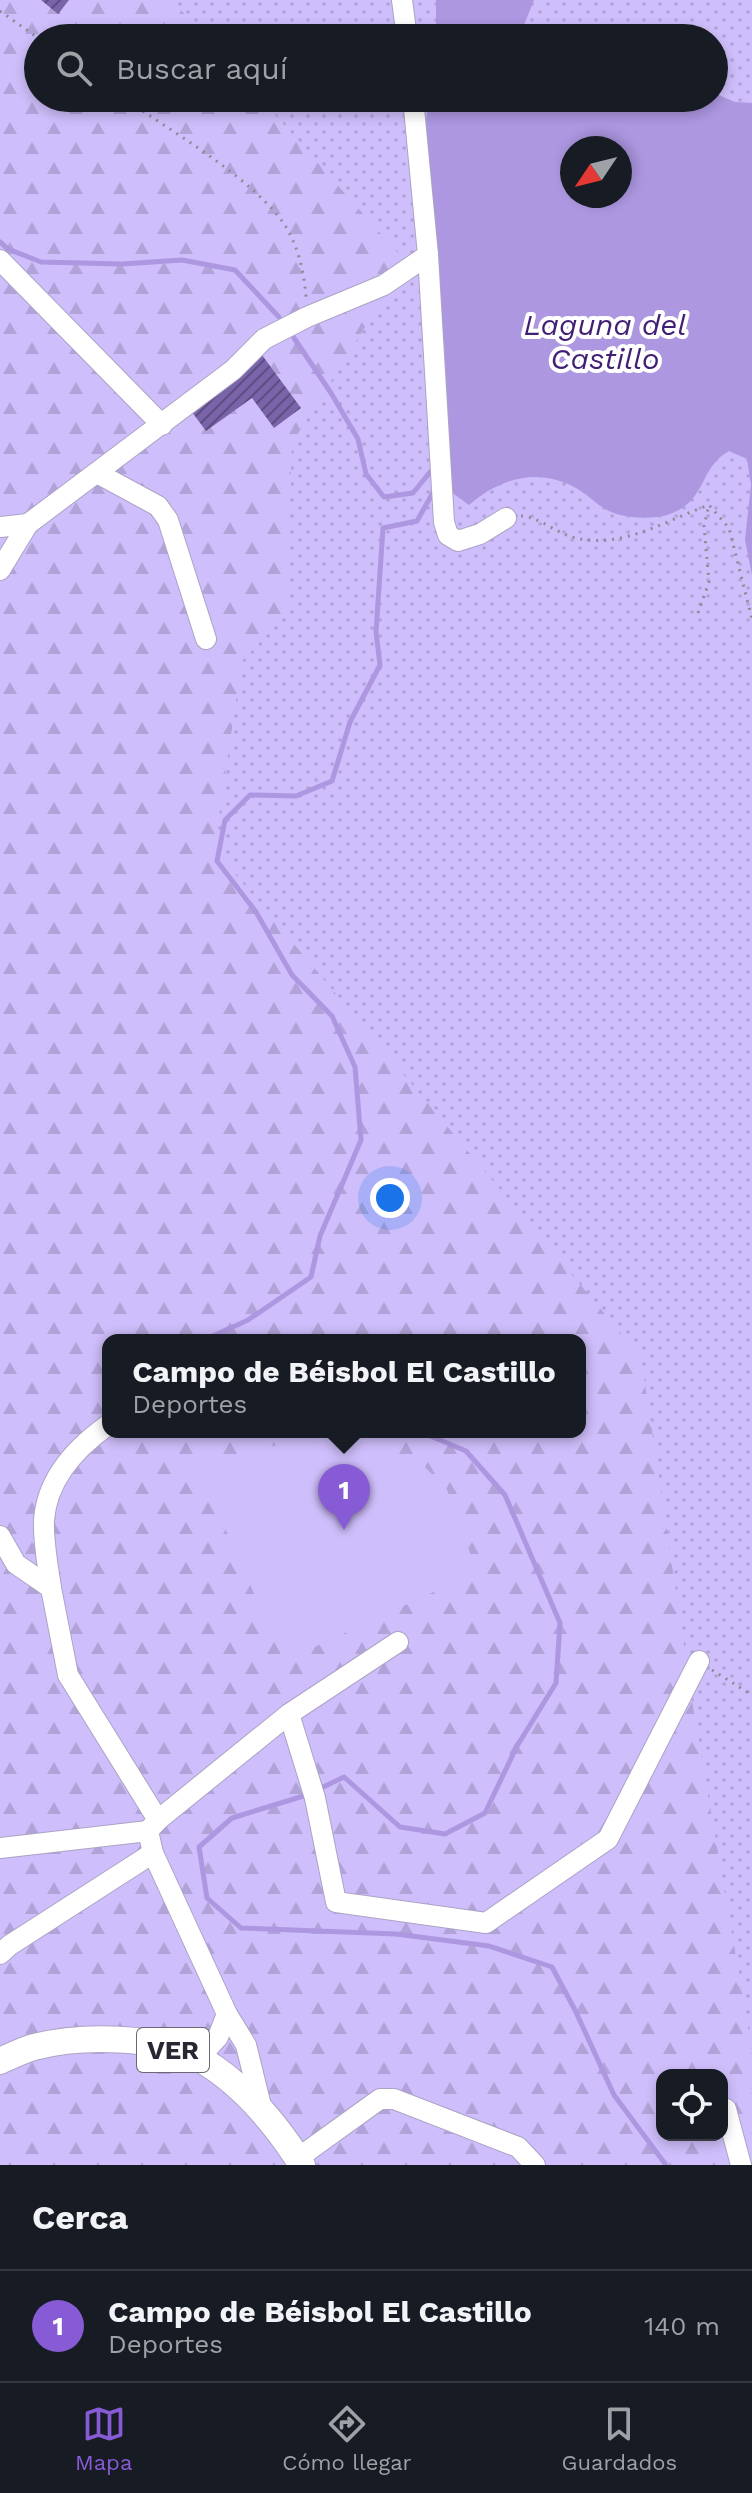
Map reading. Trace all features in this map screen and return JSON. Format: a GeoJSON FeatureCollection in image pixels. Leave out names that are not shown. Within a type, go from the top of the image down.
{"type":"FeatureCollection","features":[{"type":"Feature","properties":{"kind":"main road","name":"VER"},"geometry":{"type":"LineString","coordinates":[[0,2061],[34,2047],[98,2038],[160,2046],[199,2058],[230,2079],[262,2110],[300,2162]]}},
{"type":"Feature","properties":{"kind":"street"},"geometry":{"type":"LineString","coordinates":[[402,0],[405,24]]}},
{"type":"Feature","properties":{"kind":"street"},"geometry":{"type":"LineString","coordinates":[[414,112],[428,255],[444,522],[448,535],[458,541],[480,534],[506,518]]}},
{"type":"Feature","properties":{"kind":"street"},"geometry":{"type":"LineString","coordinates":[[0,570],[28,524],[233,370],[264,339],[307,317],[384,285],[428,255]]}},
{"type":"Feature","properties":{"kind":"street"},"geometry":{"type":"LineString","coordinates":[[0,260],[162,425]]}},
{"type":"Feature","properties":{"kind":"street"},"geometry":{"type":"LineString","coordinates":[[97,473],[158,506],[168,520],[206,639]]}},
{"type":"Feature","properties":{"kind":"street"},"geometry":{"type":"LineString","coordinates":[[0,527],[28,524]]}},
{"type":"Feature","properties":{"kind":"street"},"geometry":{"type":"LineString","coordinates":[[102,1429],[86,1441],[57,1476],[44,1519],[51,1588],[68,1675],[153,1825],[153,1853],[227,2014],[246,2045],[262,2110]]}},
{"type":"Feature","properties":{"kind":"street"},"geometry":{"type":"LineString","coordinates":[[0,1536],[16,1564],[51,1588]]}},
{"type":"Feature","properties":{"kind":"street"},"geometry":{"type":"LineString","coordinates":[[0,1848],[153,1825],[289,1714],[398,1642]]}},
{"type":"Feature","properties":{"kind":"street"},"geometry":{"type":"LineString","coordinates":[[289,1714],[315,1798],[336,1902],[486,1923],[608,1839],[699,1661]]}},
{"type":"Feature","properties":{"kind":"street"},"geometry":{"type":"LineString","coordinates":[[0,1954],[153,1853]]}},
{"type":"Feature","properties":{"kind":"street"},"geometry":{"type":"LineString","coordinates":[[199,2058],[218,2037],[227,2014]]}},
{"type":"Feature","properties":{"kind":"street"},"geometry":{"type":"LineString","coordinates":[[300,2162],[380,2099],[394,2099],[518,2147],[535,2165]]}},
{"type":"Feature","properties":{"kind":"street"},"geometry":{"type":"LineString","coordinates":[[728,2116],[741,2165]]}},
{"type":"Feature","properties":{"kind":"path"},"geometry":{"type":"LineString","coordinates":[[0,11],[24,28]]}},
{"type":"Feature","properties":{"kind":"path"},"geometry":{"type":"LineString","coordinates":[[143,112],[250,187],[285,227],[304,269],[307,317]]}},
{"type":"Feature","properties":{"kind":"path"},"geometry":{"type":"LineString","coordinates":[[506,518],[525,515],[572,537],[597,540],[659,527],[709,505]]}},
{"type":"Feature","properties":{"kind":"path"},"geometry":{"type":"LineString","coordinates":[[698,613],[709,582],[704,526],[709,505]]}},
{"type":"Feature","properties":{"kind":"path"},"geometry":{"type":"LineString","coordinates":[[709,505],[729,528],[752,619]]}},
{"type":"Feature","properties":{"kind":"path"},"geometry":{"type":"LineString","coordinates":[[699,1661],[752,1695]]}},
{"type":"Feature","properties":{"kind":"green space"},"geometry":{"type":"Polygon","coordinates":[[[0,0],[436,0],[436,24],[24,24],[24,112],[439,112],[752,575],[752,2165],[0,2165],[0,0]]]}},
{"type":"Feature","properties":{"kind":"green space"},"geometry":{"type":"Polygon","coordinates":[[[172,0],[752,0],[752,2050],[694,1713],[641,1357],[214,849],[242,661],[286,615],[292,443],[406,262],[272,112],[728,112],[728,24],[193,24],[172,0]]]}},
{"type":"Feature","properties":{"kind":"green space"},"geometry":{"type":"Polygon","coordinates":[[[356,1441],[418,1461],[446,1487],[477,1572],[284,1661],[197,1465],[277,1445],[356,1441]]]}},
{"type":"Feature","properties":{"kind":"water"},"geometry":{"type":"Polygon","coordinates":[[[436,0],[534,0],[524,24],[436,24],[436,0]]]}},
{"type":"Feature","properties":{"kind":"water","name":"Laguna del Castillo"},"geometry":{"type":"Polygon","coordinates":[[[728,99],[752,103],[752,575],[745,540],[751,485],[747,459],[729,451],[712,466],[690,502],[660,517],[613,513],[576,488],[548,478],[520,478],[506,482],[469,505],[451,492],[429,209],[427,112],[728,112],[728,99]]]}},
{"type":"Feature","properties":{"kind":"building"},"geometry":{"type":"Polygon","coordinates":[[[41,0],[69,0],[58,14],[41,0]]]}},
{"type":"Feature","properties":{"kind":"building"},"geometry":{"type":"Polygon","coordinates":[[[262,355],[301,408],[274,428],[252,398],[206,431],[189,408],[262,355]]]}},
{"type":"Feature","properties":{"kind":"waterway"},"geometry":{"type":"LineString","coordinates":[[0,242],[8,249],[41,262],[122,264],[182,260],[235,270],[279,317]]}},
{"type":"Feature","properties":{"kind":"waterway"},"geometry":{"type":"LineString","coordinates":[[294,338],[358,439],[366,474],[384,497],[413,493],[435,466]]}},
{"type":"Feature","properties":{"kind":"waterway"},"geometry":{"type":"LineString","coordinates":[[217,1334],[248,1320],[311,1277],[320,1236],[361,1140],[355,1067],[332,1016],[292,975],[256,912],[217,861],[225,820],[250,795],[296,796],[332,781],[350,722],[380,665],[376,632],[383,528],[417,521],[435,489]]}},
{"type":"Feature","properties":{"kind":"waterway"},"geometry":{"type":"LineString","coordinates":[[319,1789],[344,1777],[400,1827],[445,1834],[485,1813],[517,1746],[556,1683],[560,1623],[505,1495],[466,1451],[435,1438]]}},
{"type":"Feature","properties":{"kind":"waterway"},"geometry":{"type":"LineString","coordinates":[[310,1794],[232,1818],[199,1847],[207,1898],[241,1928],[396,1934],[489,1946],[552,1967],[614,2095],[666,2165]]}},
{"type":"Feature","properties":{"kind":"place","name":"Campo de Béisbol El Castillo"},"geometry":{"type":"Point","coordinates":[344,1530]}}]}
